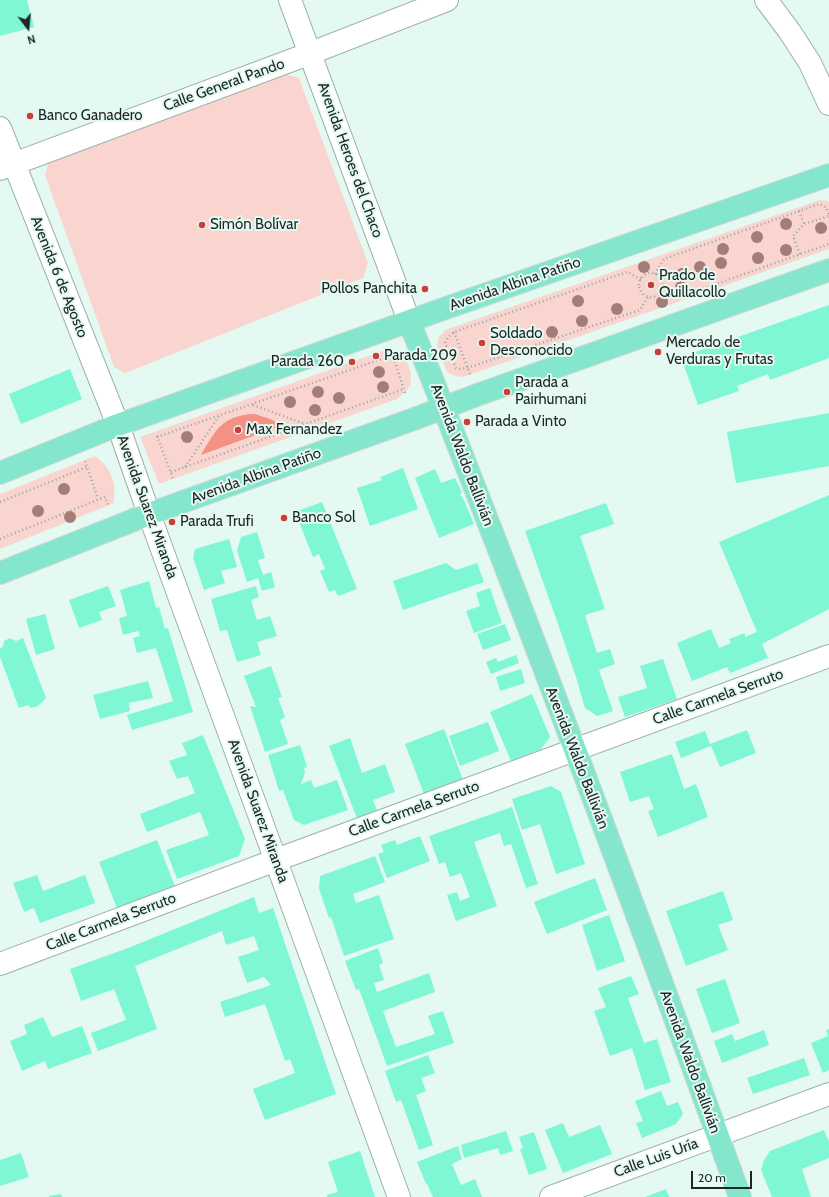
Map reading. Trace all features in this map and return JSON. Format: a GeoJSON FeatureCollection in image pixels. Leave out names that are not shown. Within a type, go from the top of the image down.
{"type":"FeatureCollection","features":[{"type":"Feature","properties":{"kind":"main road","name":"Avenida Albina Patiño"},"geometry":{"type":"LineString","coordinates":[[0,474],[118,425],[409,321],[829,175]]}},
{"type":"Feature","properties":{"kind":"main road","name":"Avenida Albina Patiño"},"geometry":{"type":"LineString","coordinates":[[0,573],[149,514],[477,395],[829,270]]}},
{"type":"Feature","properties":{"kind":"main road","name":"Avenida Waldo Ballivián"},"geometry":{"type":"LineString","coordinates":[[409,321],[444,408],[574,750],[740,1197]]}},
{"type":"Feature","properties":{"kind":"street","name":"Avenida Heroes del Chaco"},"geometry":{"type":"LineString","coordinates":[[290,0],[311,53],[409,321]]}},
{"type":"Feature","properties":{"kind":"street","name":"Calle General Pando"},"geometry":{"type":"LineString","coordinates":[[7,166],[311,53],[447,0]]}},
{"type":"Feature","properties":{"kind":"street"},"geometry":{"type":"LineString","coordinates":[[766,0],[790,32],[810,63],[829,104]]}},
{"type":"Feature","properties":{"kind":"street","name":"Avenida 6 de Agosto"},"geometry":{"type":"LineString","coordinates":[[0,128],[7,166],[118,425]]}},
{"type":"Feature","properties":{"kind":"street","name":"Avenida Suarez Miranda"},"geometry":{"type":"LineString","coordinates":[[118,425],[149,514],[399,1197]]}},
{"type":"Feature","properties":{"kind":"street","name":"Calle Carmela Serruto"},"geometry":{"type":"LineString","coordinates":[[0,964],[276,860],[829,656]]}},
{"type":"Feature","properties":{"kind":"street","name":"Calle Luis Uría"},"geometry":{"type":"LineString","coordinates":[[551,1197],[829,1094]]}},
{"type":"Feature","properties":{"kind":"path"},"geometry":{"type":"LineString","coordinates":[[655,274],[664,259],[819,204],[826,207],[829,215],[804,224],[793,236],[800,254]]}},
{"type":"Feature","properties":{"kind":"path"},"geometry":{"type":"LineString","coordinates":[[799,211],[804,224]]}},
{"type":"Feature","properties":{"kind":"path"},"geometry":{"type":"LineString","coordinates":[[662,291],[677,298],[829,244]]}},
{"type":"Feature","properties":{"kind":"path"},"geometry":{"type":"LineString","coordinates":[[641,279],[627,272],[454,332],[448,337],[445,343],[456,368],[468,368],[640,310],[648,297]]}},
{"type":"Feature","properties":{"kind":"path"},"geometry":{"type":"LineString","coordinates":[[647,274],[655,274],[661,279],[663,287],[662,291],[656,296],[648,297],[640,290],[639,286],[641,279],[647,274]]}},
{"type":"Feature","properties":{"kind":"path"},"geometry":{"type":"LineString","coordinates":[[453,328],[470,374]]}},
{"type":"Feature","properties":{"kind":"path"},"geometry":{"type":"LineString","coordinates":[[391,350],[405,392]]}},
{"type":"Feature","properties":{"kind":"path"},"geometry":{"type":"LineString","coordinates":[[157,437],[393,355]]}},
{"type":"Feature","properties":{"kind":"path"},"geometry":{"type":"LineString","coordinates":[[171,472],[404,389]]}},
{"type":"Feature","properties":{"kind":"path"},"geometry":{"type":"LineString","coordinates":[[252,404],[305,424]]}},
{"type":"Feature","properties":{"kind":"path"},"geometry":{"type":"LineString","coordinates":[[185,467],[220,416]]}},
{"type":"Feature","properties":{"kind":"path"},"geometry":{"type":"LineString","coordinates":[[155,432],[173,479]]}},
{"type":"Feature","properties":{"kind":"path"},"geometry":{"type":"LineString","coordinates":[[85,460],[98,499]]}},
{"type":"Feature","properties":{"kind":"path"},"geometry":{"type":"LineString","coordinates":[[0,502],[87,467]]}},
{"type":"Feature","properties":{"kind":"path"},"geometry":{"type":"LineString","coordinates":[[0,539],[105,496],[108,505]]}},
{"type":"Feature","properties":{"kind":"shaded area"},"geometry":{"type":"Polygon","coordinates":[[[285,74],[299,78],[368,263],[363,278],[125,373],[114,367],[45,175],[49,161],[285,74]]]}},
{"type":"Feature","properties":{"kind":"shaded area","name":"Prado de Quillacollo"},"geometry":{"type":"Polygon","coordinates":[[[820,200],[829,202],[829,249],[463,377],[455,376],[447,372],[437,346],[439,337],[445,330],[820,200]]]}},
{"type":"Feature","properties":{"kind":"shaded area"},"geometry":{"type":"Polygon","coordinates":[[[388,349],[402,355],[407,362],[411,374],[410,385],[397,399],[159,484],[140,437],[388,349]]]}},
{"type":"Feature","properties":{"kind":"shaded area"},"geometry":{"type":"Polygon","coordinates":[[[255,414],[283,425],[201,455],[211,438],[222,425],[235,417],[255,414]]]}},
{"type":"Feature","properties":{"kind":"shaded area"},"geometry":{"type":"Polygon","coordinates":[[[95,456],[101,461],[112,476],[114,503],[0,549],[0,494],[95,456]]]}},
{"type":"Feature","properties":{"kind":"building"},"geometry":{"type":"Polygon","coordinates":[[[0,0],[27,0],[34,27],[0,36],[0,0]]]}},
{"type":"Feature","properties":{"kind":"building"},"geometry":{"type":"Polygon","coordinates":[[[829,305],[829,358],[770,380],[768,374],[737,386],[739,391],[698,405],[681,357],[829,305]]]}},
{"type":"Feature","properties":{"kind":"building"},"geometry":{"type":"Polygon","coordinates":[[[70,369],[82,399],[21,424],[9,394],[70,369]]]}},
{"type":"Feature","properties":{"kind":"building"},"geometry":{"type":"Polygon","coordinates":[[[829,413],[829,466],[736,483],[727,432],[829,413]]]}},
{"type":"Feature","properties":{"kind":"building"},"geometry":{"type":"Polygon","coordinates":[[[403,468],[418,509],[370,526],[357,488],[382,480],[380,477],[403,468]]]}},
{"type":"Feature","properties":{"kind":"building"},"geometry":{"type":"Polygon","coordinates":[[[435,469],[441,483],[455,478],[462,492],[460,495],[463,498],[474,524],[439,538],[415,478],[435,469]]]}},
{"type":"Feature","properties":{"kind":"building"},"geometry":{"type":"Polygon","coordinates":[[[829,495],[829,609],[762,644],[768,658],[730,673],[727,667],[692,681],[677,643],[711,629],[719,648],[731,643],[729,639],[745,633],[745,637],[757,632],[719,542],[829,495]]]}},
{"type":"Feature","properties":{"kind":"building"},"geometry":{"type":"Polygon","coordinates":[[[322,502],[357,589],[338,596],[335,590],[329,592],[320,571],[325,569],[319,554],[313,557],[295,512],[322,502]]]}},
{"type":"Feature","properties":{"kind":"building"},"geometry":{"type":"Polygon","coordinates":[[[606,503],[614,524],[580,536],[605,609],[585,615],[597,653],[610,649],[615,664],[599,670],[613,711],[597,716],[585,708],[576,677],[525,531],[606,503]]]}},
{"type":"Feature","properties":{"kind":"building"},"geometry":{"type":"Polygon","coordinates":[[[257,532],[265,558],[258,560],[263,575],[271,572],[275,587],[262,591],[258,578],[247,582],[237,551],[241,537],[257,532]]]}},
{"type":"Feature","properties":{"kind":"building"},"geometry":{"type":"Polygon","coordinates":[[[229,539],[237,567],[221,571],[225,583],[204,590],[193,558],[195,549],[229,539]]]}},
{"type":"Feature","properties":{"kind":"building"},"geometry":{"type":"Polygon","coordinates":[[[446,563],[456,570],[477,563],[484,582],[403,610],[393,581],[446,563]]]}},
{"type":"Feature","properties":{"kind":"building"},"geometry":{"type":"Polygon","coordinates":[[[149,581],[156,608],[159,607],[165,629],[168,628],[193,712],[132,730],[127,715],[173,701],[156,648],[137,653],[133,638],[140,636],[138,631],[123,635],[119,618],[127,616],[120,590],[149,581]]]}},
{"type":"Feature","properties":{"kind":"building"},"geometry":{"type":"Polygon","coordinates":[[[108,586],[116,606],[99,612],[102,620],[79,628],[69,600],[108,586]]]}},
{"type":"Feature","properties":{"kind":"building"},"geometry":{"type":"Polygon","coordinates":[[[256,586],[259,597],[251,600],[257,620],[270,616],[277,636],[257,642],[261,655],[237,662],[227,630],[220,631],[211,599],[256,586]]]}},
{"type":"Feature","properties":{"kind":"building"},"geometry":{"type":"Polygon","coordinates":[[[490,588],[502,623],[474,633],[466,611],[480,606],[476,593],[490,588]]]}},
{"type":"Feature","properties":{"kind":"building"},"geometry":{"type":"Polygon","coordinates":[[[45,614],[55,649],[36,655],[26,619],[45,614]]]}},
{"type":"Feature","properties":{"kind":"building"},"geometry":{"type":"Polygon","coordinates":[[[505,624],[511,640],[483,650],[477,634],[505,624]]]}},
{"type":"Feature","properties":{"kind":"building"},"geometry":{"type":"Polygon","coordinates":[[[10,638],[16,641],[23,638],[46,698],[38,706],[30,708],[28,705],[19,708],[0,657],[0,648],[3,647],[4,641],[10,638]]]}},
{"type":"Feature","properties":{"kind":"building"},"geometry":{"type":"Polygon","coordinates":[[[516,655],[519,663],[491,674],[486,662],[496,658],[498,662],[516,655]]]}},
{"type":"Feature","properties":{"kind":"building"},"geometry":{"type":"Polygon","coordinates":[[[663,659],[677,699],[625,717],[618,697],[647,688],[640,666],[663,659]]]}},
{"type":"Feature","properties":{"kind":"building"},"geometry":{"type":"Polygon","coordinates":[[[271,666],[282,697],[278,698],[285,717],[280,720],[288,744],[265,752],[250,706],[256,707],[244,676],[271,666]]]}},
{"type":"Feature","properties":{"kind":"building"},"geometry":{"type":"Polygon","coordinates":[[[521,669],[525,683],[500,691],[496,677],[521,669]]]}},
{"type":"Feature","properties":{"kind":"building"},"geometry":{"type":"Polygon","coordinates":[[[148,681],[153,698],[129,703],[130,711],[100,719],[93,695],[148,681]]]}},
{"type":"Feature","properties":{"kind":"building"},"geometry":{"type":"Polygon","coordinates":[[[532,694],[550,737],[541,749],[511,761],[490,712],[532,694]]]}},
{"type":"Feature","properties":{"kind":"building"},"geometry":{"type":"Polygon","coordinates":[[[488,722],[499,751],[460,766],[449,736],[488,722]]]}},
{"type":"Feature","properties":{"kind":"building"},"geometry":{"type":"Polygon","coordinates":[[[444,729],[463,780],[424,794],[405,744],[444,729]]]}},
{"type":"Feature","properties":{"kind":"building"},"geometry":{"type":"Polygon","coordinates":[[[747,730],[756,753],[720,767],[711,746],[681,758],[675,742],[705,731],[710,744],[747,730]]]}},
{"type":"Feature","properties":{"kind":"building"},"geometry":{"type":"Polygon","coordinates":[[[203,735],[245,839],[239,856],[177,879],[166,850],[209,835],[200,812],[147,832],[140,814],[195,793],[188,776],[177,779],[169,761],[187,755],[182,743],[203,735]]]}},
{"type":"Feature","properties":{"kind":"building"},"geometry":{"type":"Polygon","coordinates":[[[350,738],[362,773],[385,764],[395,792],[373,800],[378,813],[358,821],[329,746],[350,738]]]}},
{"type":"Feature","properties":{"kind":"building"},"geometry":{"type":"Polygon","coordinates":[[[300,745],[307,767],[304,768],[305,773],[301,784],[311,780],[314,788],[337,780],[348,810],[304,825],[294,820],[283,790],[279,791],[268,755],[300,745]]]}},
{"type":"Feature","properties":{"kind":"building"},"geometry":{"type":"Polygon","coordinates":[[[672,754],[684,789],[696,784],[708,817],[658,837],[648,811],[654,809],[649,796],[630,802],[620,772],[672,754]]]}},
{"type":"Feature","properties":{"kind":"building"},"geometry":{"type":"Polygon","coordinates":[[[551,786],[561,792],[585,864],[556,874],[540,824],[522,830],[512,799],[551,786]]]}},
{"type":"Feature","properties":{"kind":"building"},"geometry":{"type":"Polygon","coordinates":[[[512,807],[538,884],[526,888],[511,844],[504,846],[500,833],[474,842],[497,906],[456,921],[447,895],[457,892],[460,901],[470,897],[461,873],[450,877],[445,862],[439,864],[429,836],[512,807]]]}},
{"type":"Feature","properties":{"kind":"building"},"geometry":{"type":"Polygon","coordinates":[[[420,836],[430,861],[387,878],[378,854],[384,852],[381,845],[395,840],[397,845],[420,836]]]}},
{"type":"Feature","properties":{"kind":"building"},"geometry":{"type":"Polygon","coordinates":[[[157,840],[176,889],[118,911],[99,862],[157,840]]]}},
{"type":"Feature","properties":{"kind":"building"},"geometry":{"type":"Polygon","coordinates":[[[375,856],[385,882],[353,894],[356,903],[379,895],[394,939],[344,956],[331,917],[329,918],[319,889],[320,876],[375,856]]]}},
{"type":"Feature","properties":{"kind":"building"},"geometry":{"type":"Polygon","coordinates":[[[37,875],[43,891],[85,875],[95,903],[40,923],[34,908],[24,912],[13,883],[37,875]]]}},
{"type":"Feature","properties":{"kind":"building"},"geometry":{"type":"Polygon","coordinates":[[[595,878],[607,910],[547,934],[534,902],[595,878]]]}},
{"type":"Feature","properties":{"kind":"building"},"geometry":{"type":"Polygon","coordinates":[[[723,891],[733,920],[718,925],[728,950],[686,966],[666,911],[723,891]]]}},
{"type":"Feature","properties":{"kind":"building"},"geometry":{"type":"Polygon","coordinates":[[[254,897],[259,913],[273,908],[336,1094],[265,1120],[253,1089],[295,1073],[290,1059],[285,1061],[265,1004],[225,1017],[220,1002],[271,985],[264,977],[247,983],[238,957],[259,950],[254,936],[226,945],[222,931],[135,966],[157,1029],[98,1051],[91,1033],[126,1020],[114,989],[81,1001],[70,969],[128,948],[254,897]]]}},
{"type":"Feature","properties":{"kind":"building"},"geometry":{"type":"Polygon","coordinates":[[[609,915],[625,961],[597,971],[582,925],[609,915]]]}},
{"type":"Feature","properties":{"kind":"building"},"geometry":{"type":"Polygon","coordinates":[[[378,948],[383,963],[379,965],[384,980],[374,983],[377,992],[429,973],[435,992],[383,1011],[396,1047],[435,1034],[428,1016],[443,1011],[454,1043],[387,1066],[359,989],[356,990],[345,961],[378,948]]]}},
{"type":"Feature","properties":{"kind":"building"},"geometry":{"type":"Polygon","coordinates":[[[631,976],[639,994],[628,998],[644,1043],[657,1039],[671,1082],[645,1090],[632,1048],[610,1056],[594,1011],[606,1007],[598,988],[631,976]]]}},
{"type":"Feature","properties":{"kind":"building"},"geometry":{"type":"Polygon","coordinates":[[[725,979],[740,1023],[712,1033],[696,989],[725,979]]]}},
{"type":"Feature","properties":{"kind":"building"},"geometry":{"type":"Polygon","coordinates":[[[43,1017],[52,1037],[82,1026],[92,1053],[48,1069],[45,1061],[22,1071],[10,1041],[27,1034],[24,1025],[43,1017]]]}},
{"type":"Feature","properties":{"kind":"building"},"geometry":{"type":"Polygon","coordinates":[[[829,1029],[829,1070],[823,1073],[811,1043],[828,1036],[826,1030],[829,1029]]]}},
{"type":"Feature","properties":{"kind":"building"},"geometry":{"type":"Polygon","coordinates":[[[764,1030],[769,1045],[722,1063],[714,1041],[732,1034],[735,1041],[764,1030]]]}},
{"type":"Feature","properties":{"kind":"building"},"geometry":{"type":"Polygon","coordinates":[[[428,1055],[435,1073],[421,1078],[426,1091],[416,1095],[433,1145],[419,1150],[401,1100],[396,1102],[385,1071],[428,1055]]]}},
{"type":"Feature","properties":{"kind":"building"},"geometry":{"type":"Polygon","coordinates":[[[804,1058],[810,1075],[753,1094],[747,1078],[804,1058]]]}},
{"type":"Feature","properties":{"kind":"building"},"geometry":{"type":"Polygon","coordinates":[[[661,1091],[667,1106],[678,1102],[683,1114],[676,1124],[642,1138],[636,1123],[643,1121],[635,1101],[661,1091]]]}},
{"type":"Feature","properties":{"kind":"building"},"geometry":{"type":"Polygon","coordinates":[[[563,1123],[569,1137],[600,1125],[612,1154],[563,1173],[545,1130],[563,1123]]]}},
{"type":"Feature","properties":{"kind":"building"},"geometry":{"type":"Polygon","coordinates":[[[824,1130],[829,1142],[829,1158],[802,1169],[811,1197],[772,1197],[761,1170],[764,1160],[770,1151],[824,1130]]]}},
{"type":"Feature","properties":{"kind":"building"},"geometry":{"type":"Polygon","coordinates":[[[506,1131],[513,1151],[500,1155],[498,1148],[464,1158],[461,1145],[506,1131]]]}},
{"type":"Feature","properties":{"kind":"building"},"geometry":{"type":"Polygon","coordinates":[[[534,1132],[547,1169],[529,1175],[520,1149],[523,1148],[519,1137],[534,1132]]]}},
{"type":"Feature","properties":{"kind":"building"},"geometry":{"type":"Polygon","coordinates":[[[458,1146],[462,1159],[452,1164],[461,1185],[475,1179],[482,1197],[433,1197],[417,1162],[458,1146]]]}},
{"type":"Feature","properties":{"kind":"building"},"geometry":{"type":"Polygon","coordinates":[[[360,1151],[375,1197],[327,1197],[327,1195],[338,1192],[328,1162],[360,1151]]]}},
{"type":"Feature","properties":{"kind":"building"},"geometry":{"type":"Polygon","coordinates":[[[21,1153],[29,1177],[0,1186],[0,1160],[21,1153]]]}},
{"type":"Feature","properties":{"kind":"building"},"geometry":{"type":"Polygon","coordinates":[[[666,1189],[669,1197],[645,1197],[666,1189]]]}},
{"type":"Feature","properties":{"kind":"building"},"geometry":{"type":"Polygon","coordinates":[[[61,1194],[62,1197],[49,1197],[49,1196],[61,1194]]]}},
{"type":"Feature","properties":{"kind":"place","name":"Banco Ganadero"},"geometry":{"type":"Point","coordinates":[30,116]}},
{"type":"Feature","properties":{"kind":"place","name":"Simón Bolívar"},"geometry":{"type":"Point","coordinates":[202,225]}},
{"type":"Feature","properties":{"kind":"place","name":"Prado de Quillacollo"},"geometry":{"type":"Point","coordinates":[651,285]}},
{"type":"Feature","properties":{"kind":"place","name":"Pollos Panchita"},"geometry":{"type":"Point","coordinates":[425,289]}},
{"type":"Feature","properties":{"kind":"place","name":"Soldado Desconocido"},"geometry":{"type":"Point","coordinates":[482,343]}},
{"type":"Feature","properties":{"kind":"place","name":"Mercado de Verduras y Frutas"},"geometry":{"type":"Point","coordinates":[658,352]}},
{"type":"Feature","properties":{"kind":"place","name":"Parada 209"},"geometry":{"type":"Point","coordinates":[376,356]}},
{"type":"Feature","properties":{"kind":"place","name":"Parada 260"},"geometry":{"type":"Point","coordinates":[352,362]}},
{"type":"Feature","properties":{"kind":"place","name":"Parada a Pairhumani"},"geometry":{"type":"Point","coordinates":[507,392]}},
{"type":"Feature","properties":{"kind":"place","name":"Parada a Vinto"},"geometry":{"type":"Point","coordinates":[467,422]}},
{"type":"Feature","properties":{"kind":"place","name":"Max Fernandez"},"geometry":{"type":"Point","coordinates":[238,430]}},
{"type":"Feature","properties":{"kind":"place","name":"Banco Sol"},"geometry":{"type":"Point","coordinates":[284,518]}},
{"type":"Feature","properties":{"kind":"place","name":"Parada Trufi"},"geometry":{"type":"Point","coordinates":[172,522]}}]}
